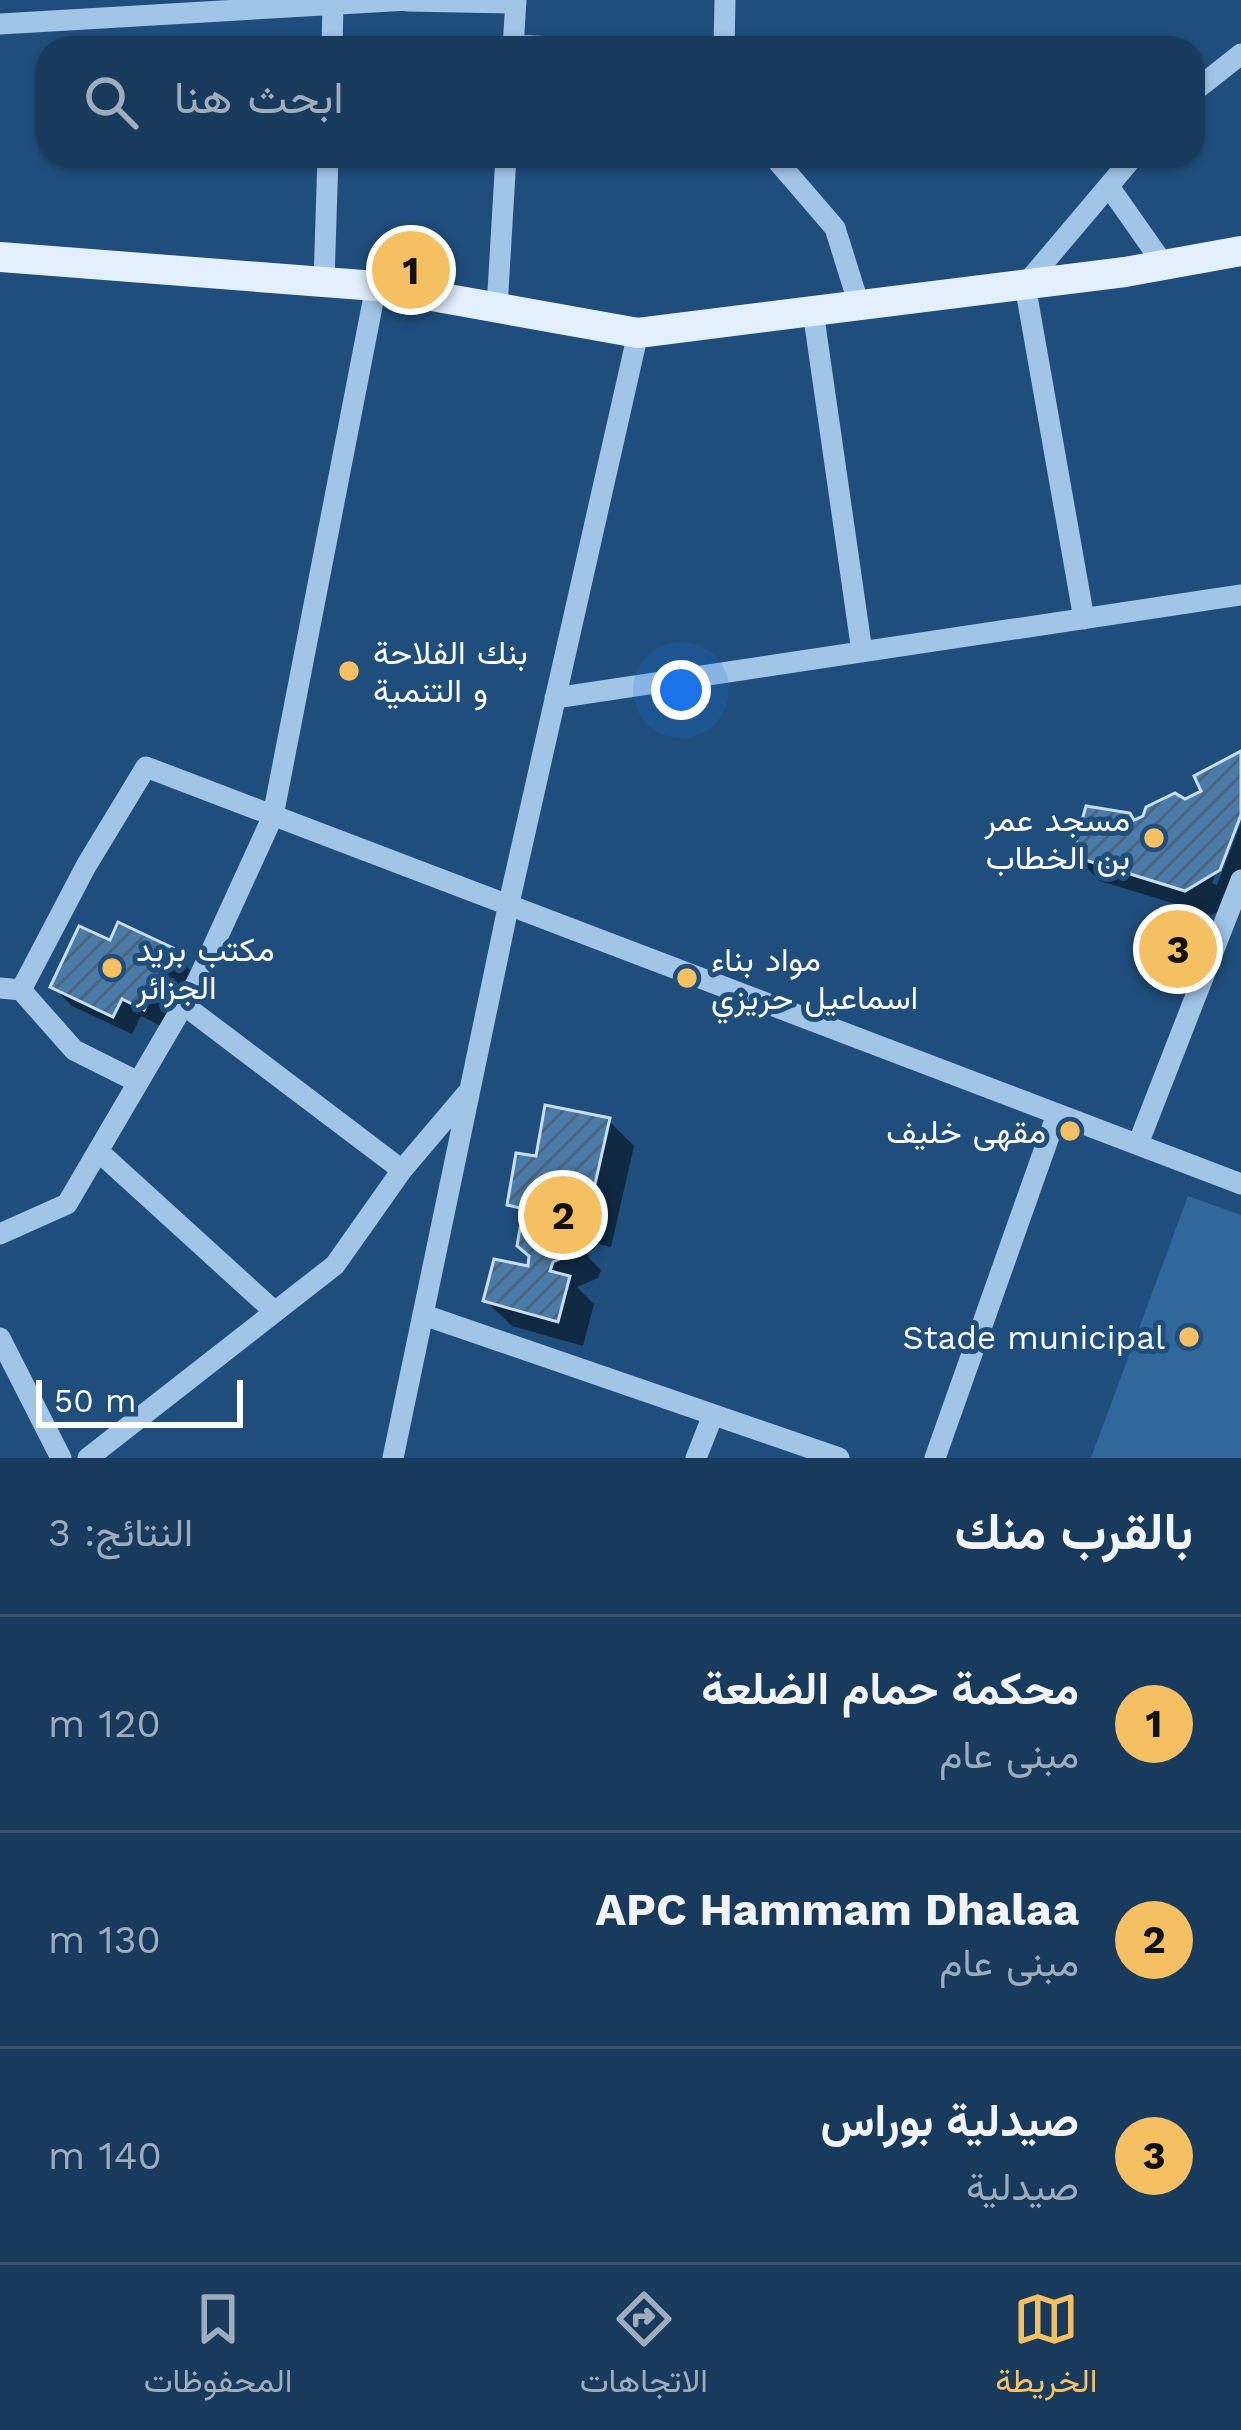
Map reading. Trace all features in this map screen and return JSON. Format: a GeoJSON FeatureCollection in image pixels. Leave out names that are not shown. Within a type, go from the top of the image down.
{"type":"FeatureCollection","features":[{"type":"Feature","properties":{"kind":"main road"},"geometry":{"type":"LineString","coordinates":[[0,257],[376,286],[638,333],[1025,285],[1241,251]]}},
{"type":"Feature","properties":{"kind":"street"},"geometry":{"type":"LineString","coordinates":[[0,24],[408,0],[516,1],[514,36]]}},
{"type":"Feature","properties":{"kind":"street"},"geometry":{"type":"LineString","coordinates":[[724,36],[725,0]]}},
{"type":"Feature","properties":{"kind":"street"},"geometry":{"type":"LineString","coordinates":[[332,36],[333,4]]}},
{"type":"Feature","properties":{"kind":"street"},"geometry":{"type":"LineString","coordinates":[[1205,82],[1241,54]]}},
{"type":"Feature","properties":{"kind":"street"},"geometry":{"type":"LineString","coordinates":[[323,282],[328,168]]}},
{"type":"Feature","properties":{"kind":"street"},"geometry":{"type":"LineString","coordinates":[[497,308],[505,168]]}},
{"type":"Feature","properties":{"kind":"street"},"geometry":{"type":"LineString","coordinates":[[784,168],[836,228],[859,305]]}},
{"type":"Feature","properties":{"kind":"street"},"geometry":{"type":"LineString","coordinates":[[1084,619],[1025,285],[1125,168]]}},
{"type":"Feature","properties":{"kind":"street"},"geometry":{"type":"LineString","coordinates":[[1110,188],[1164,265]]}},
{"type":"Feature","properties":{"kind":"street"},"geometry":{"type":"LineString","coordinates":[[0,1234],[67,1204],[184,1005],[273,816],[376,286]]}},
{"type":"Feature","properties":{"kind":"street"},"geometry":{"type":"LineString","coordinates":[[813,311],[862,652]]}},
{"type":"Feature","properties":{"kind":"street"},"geometry":{"type":"LineString","coordinates":[[393,1458],[509,903],[638,333]]}},
{"type":"Feature","properties":{"kind":"street"},"geometry":{"type":"LineString","coordinates":[[556,698],[1241,596]]}},
{"type":"Feature","properties":{"kind":"street"},"geometry":{"type":"LineString","coordinates":[[139,1082],[74,1050],[11,989],[146,766],[1241,1184]]}},
{"type":"Feature","properties":{"kind":"street"},"geometry":{"type":"LineString","coordinates":[[1138,1144],[1241,880]]}},
{"type":"Feature","properties":{"kind":"street"},"geometry":{"type":"LineString","coordinates":[[184,1005],[402,1170]]}},
{"type":"Feature","properties":{"kind":"street"},"geometry":{"type":"LineString","coordinates":[[88,1458],[335,1265],[402,1170],[471,1089]]}},
{"type":"Feature","properties":{"kind":"street"},"geometry":{"type":"LineString","coordinates":[[934,1458],[1058,1114]]}},
{"type":"Feature","properties":{"kind":"street"},"geometry":{"type":"LineString","coordinates":[[98,1151],[275,1312]]}},
{"type":"Feature","properties":{"kind":"street"},"geometry":{"type":"LineString","coordinates":[[424,1316],[838,1458]]}},
{"type":"Feature","properties":{"kind":"street"},"geometry":{"type":"LineString","coordinates":[[0,1338],[61,1458]]}},
{"type":"Feature","properties":{"kind":"street"},"geometry":{"type":"LineString","coordinates":[[697,1458],[713,1415]]}},
{"type":"Feature","properties":{"kind":"shaded area","name":"Stade municipal"},"geometry":{"type":"Polygon","coordinates":[[[1188,1196],[1241,1215],[1241,1458],[1091,1458],[1188,1196]]]}},
{"type":"Feature","properties":{"kind":"building","name":"مسجد عمر بن الخطاب"},"geometry":{"type":"Polygon","coordinates":[[[1241,751],[1241,815],[1220,870],[1185,891],[1072,856],[1086,806],[1130,813],[1134,820],[1143,816],[1146,807],[1175,793],[1185,799],[1201,791],[1194,776],[1241,751]]]}},
{"type":"Feature","properties":{"kind":"building","name":"مكتب بريد الجزائر"},"geometry":{"type":"Polygon","coordinates":[[[118,922],[173,948],[144,1010],[122,999],[113,1017],[50,987],[79,926],[110,940],[118,922]]]}},
{"type":"Feature","properties":{"kind":"building"},"geometry":{"type":"Polygon","coordinates":[[[545,1105],[610,1118],[586,1224],[565,1218],[564,1229],[577,1242],[573,1253],[553,1262],[550,1271],[570,1276],[558,1322],[483,1301],[494,1259],[528,1266],[529,1256],[517,1246],[520,1228],[535,1222],[538,1212],[507,1205],[516,1153],[536,1156],[545,1105]]]}},
{"type":"Feature","properties":{"kind":"place","name":"محكمة حمام الضلعة"},"geometry":{"type":"Point","coordinates":[411,270]}},
{"type":"Feature","properties":{"kind":"place","name":"بنك الفلاحة و التنمية"},"geometry":{"type":"Point","coordinates":[349,671]}},
{"type":"Feature","properties":{"kind":"place","name":"مسجد عمر بن الخطاب"},"geometry":{"type":"Point","coordinates":[1154,838]}},
{"type":"Feature","properties":{"kind":"place","name":"صيدلية بوراس"},"geometry":{"type":"Point","coordinates":[1178,949]}},
{"type":"Feature","properties":{"kind":"place","name":"مكتب بريد الجزائر"},"geometry":{"type":"Point","coordinates":[112,968]}},
{"type":"Feature","properties":{"kind":"place","name":"مواد بناء اسماعيل حريزي"},"geometry":{"type":"Point","coordinates":[687,978]}},
{"type":"Feature","properties":{"kind":"place","name":"مقهى خليف"},"geometry":{"type":"Point","coordinates":[1070,1131]}},
{"type":"Feature","properties":{"kind":"place","name":"APC Hammam Dhalaa"},"geometry":{"type":"Point","coordinates":[563,1215]}},
{"type":"Feature","properties":{"kind":"place","name":"Stade municipal"},"geometry":{"type":"Point","coordinates":[1189,1337]}}]}
